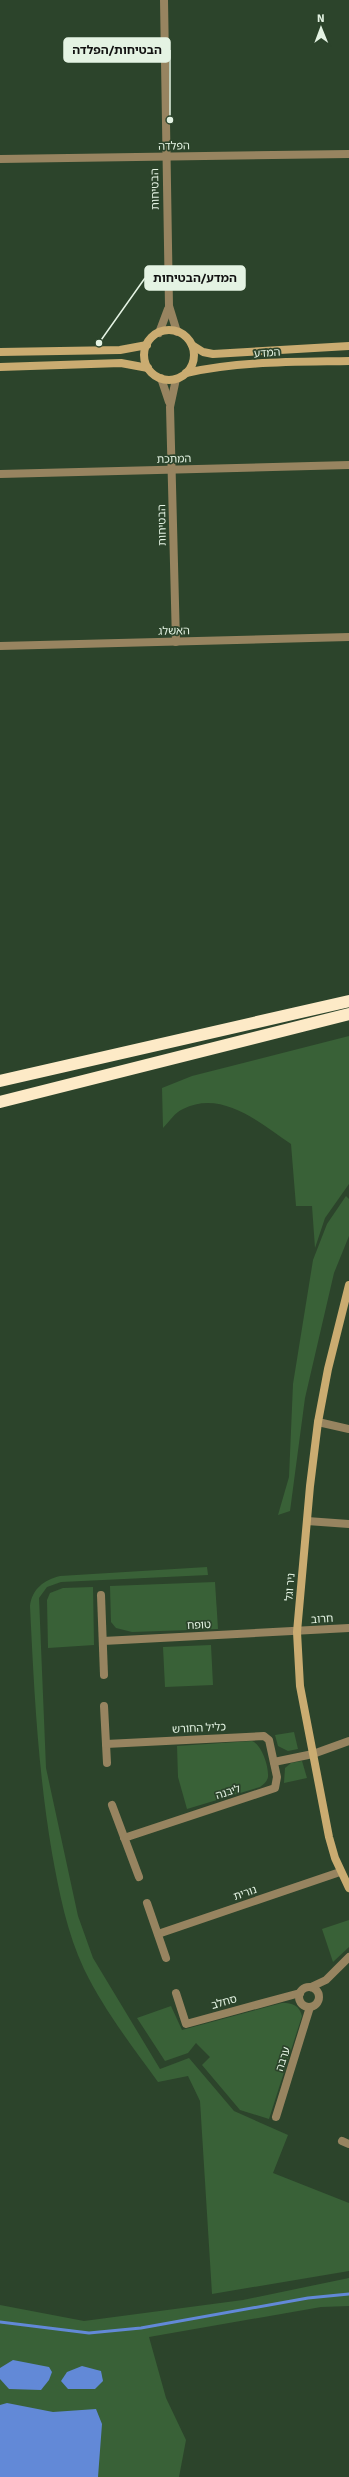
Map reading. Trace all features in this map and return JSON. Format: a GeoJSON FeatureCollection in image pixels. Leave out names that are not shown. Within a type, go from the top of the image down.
{"type":"FeatureCollection","features":[{"type":"Feature","properties":{"kind":"highway"},"geometry":{"type":"LineString","coordinates":[[0,1081],[349,1001]]}},
{"type":"Feature","properties":{"kind":"highway"},"geometry":{"type":"LineString","coordinates":[[0,1102],[349,1014]]}},
{"type":"Feature","properties":{"kind":"street","name":"הבטיחות"},"geometry":{"type":"LineString","coordinates":[[164,0],[169,306],[177,332]]}},
{"type":"Feature","properties":{"kind":"street","name":"הפלדה"},"geometry":{"type":"LineString","coordinates":[[0,159],[349,154]]}},
{"type":"Feature","properties":{"kind":"street","name":"הבטיחות"},"geometry":{"type":"LineString","coordinates":[[159,333],[169,306]]}},
{"type":"Feature","properties":{"kind":"street"},"geometry":{"type":"LineString","coordinates":[[0,352],[120,350],[147,345],[159,333],[177,332],[184,336],[192,345],[194,360],[186,373],[176,379],[161,378],[148,368],[121,363],[0,367]]}},
{"type":"Feature","properties":{"kind":"street"},"geometry":{"type":"LineString","coordinates":[[147,345],[145,356],[148,368]]}},
{"type":"Feature","properties":{"kind":"street","name":"המדע"},"geometry":{"type":"LineString","coordinates":[[192,345],[203,352],[213,354],[349,346]]}},
{"type":"Feature","properties":{"kind":"street","name":"המדע"},"geometry":{"type":"LineString","coordinates":[[186,373],[216,368],[269,363],[349,361]]}},
{"type":"Feature","properties":{"kind":"street","name":"הבטיחות"},"geometry":{"type":"LineString","coordinates":[[161,378],[170,407]]}},
{"type":"Feature","properties":{"kind":"street","name":"הבטיחות"},"geometry":{"type":"LineString","coordinates":[[176,379],[170,407],[176,642]]}},
{"type":"Feature","properties":{"kind":"street","name":"המתכת"},"geometry":{"type":"LineString","coordinates":[[0,474],[349,465]]}},
{"type":"Feature","properties":{"kind":"street","name":"האשלג"},"geometry":{"type":"LineString","coordinates":[[0,646],[349,638]]}},
{"type":"Feature","properties":{"kind":"street","name":"ניר וגל"},"geometry":{"type":"LineString","coordinates":[[349,1285],[347,1304],[327,1375],[318,1422],[297,1632],[300,1686],[313,1754],[330,1837],[340,1872],[349,1888]]}},
{"type":"Feature","properties":{"kind":"street"},"geometry":{"type":"LineString","coordinates":[[318,1422],[349,1429]]}},
{"type":"Feature","properties":{"kind":"street"},"geometry":{"type":"LineString","coordinates":[[307,1521],[349,1524]]}},
{"type":"Feature","properties":{"kind":"street"},"geometry":{"type":"LineString","coordinates":[[101,1595],[104,1675]]}},
{"type":"Feature","properties":{"kind":"street","name":"חרוב"},"geometry":{"type":"LineString","coordinates":[[297,1632],[349,1628]]}},
{"type":"Feature","properties":{"kind":"street","name":"טופח"},"geometry":{"type":"LineString","coordinates":[[103,1641],[297,1632]]}},
{"type":"Feature","properties":{"kind":"street"},"geometry":{"type":"LineString","coordinates":[[104,1706],[107,1764]]}},
{"type":"Feature","properties":{"kind":"street","name":"כליל החורש"},"geometry":{"type":"LineString","coordinates":[[106,1744],[258,1736],[269,1740],[274,1762]]}},
{"type":"Feature","properties":{"kind":"street"},"geometry":{"type":"LineString","coordinates":[[274,1762],[313,1754],[349,1741]]}},
{"type":"Feature","properties":{"kind":"street","name":"ליבנה"},"geometry":{"type":"LineString","coordinates":[[124,1838],[275,1788],[278,1776],[274,1762]]}},
{"type":"Feature","properties":{"kind":"street"},"geometry":{"type":"LineString","coordinates":[[112,1804],[139,1877]]}},
{"type":"Feature","properties":{"kind":"street","name":"נורית"},"geometry":{"type":"LineString","coordinates":[[158,1934],[340,1872]]}},
{"type":"Feature","properties":{"kind":"street"},"geometry":{"type":"LineString","coordinates":[[148,1903],[166,1958]]}},
{"type":"Feature","properties":{"kind":"street"},"geometry":{"type":"LineString","coordinates":[[326,1980],[304,1988],[300,1993],[301,2003],[310,2007],[318,2002],[319,1995],[326,1980],[349,1957]]}},
{"type":"Feature","properties":{"kind":"street"},"geometry":{"type":"LineString","coordinates":[[311,1986],[316,1989],[319,1995]]}},
{"type":"Feature","properties":{"kind":"street","name":"סחלב"},"geometry":{"type":"LineString","coordinates":[[176,1992],[186,2024],[300,1993]]}},
{"type":"Feature","properties":{"kind":"street","name":"ערבה"},"geometry":{"type":"LineString","coordinates":[[276,2117],[310,2007]]}},
{"type":"Feature","properties":{"kind":"green space"},"geometry":{"type":"Polygon","coordinates":[[[349,1036],[349,1184],[325,1218],[315,1248],[312,1206],[296,1206],[291,1144],[267,1127],[240,1111],[212,1103],[198,1104],[180,1110],[163,1128],[162,1088],[192,1076],[349,1036]]]}},
{"type":"Feature","properties":{"kind":"green space"},"geometry":{"type":"Polygon","coordinates":[[[346,1196],[349,1199],[349,1236],[334,1273],[305,1398],[290,1511],[278,1515],[289,1477],[293,1384],[313,1260],[327,1224],[346,1196]]]}},
{"type":"Feature","properties":{"kind":"green space"},"geometry":{"type":"Polygon","coordinates":[[[207,1567],[208,1575],[61,1582],[47,1587],[39,1598],[46,1768],[78,1916],[93,1958],[160,2069],[189,2058],[234,2111],[288,2135],[273,2173],[349,2203],[349,2271],[212,2294],[200,2101],[188,2076],[158,2082],[128,2041],[100,1999],[84,1969],[64,1912],[52,1853],[43,1791],[35,1699],[30,1606],[33,1595],[40,1586],[49,1580],[60,1576],[207,1567]]]}},
{"type":"Feature","properties":{"kind":"green space"},"geometry":{"type":"Polygon","coordinates":[[[215,1582],[218,1629],[132,1632],[116,1628],[111,1622],[110,1586],[215,1582]]]}},
{"type":"Feature","properties":{"kind":"green space"},"geometry":{"type":"Polygon","coordinates":[[[93,1587],[94,1645],[48,1648],[47,1600],[50,1593],[63,1588],[93,1587]]]}},
{"type":"Feature","properties":{"kind":"green space"},"geometry":{"type":"Polygon","coordinates":[[[211,1645],[213,1685],[165,1687],[163,1647],[211,1645]]]}},
{"type":"Feature","properties":{"kind":"green space"},"geometry":{"type":"Polygon","coordinates":[[[294,1732],[298,1749],[288,1751],[278,1746],[275,1735],[294,1732]]]}},
{"type":"Feature","properties":{"kind":"green space"},"geometry":{"type":"Polygon","coordinates":[[[252,1741],[259,1747],[266,1762],[268,1777],[265,1783],[260,1787],[187,1809],[178,1777],[177,1746],[252,1741]]]}},
{"type":"Feature","properties":{"kind":"green space"},"geometry":{"type":"Polygon","coordinates":[[[302,1761],[307,1778],[284,1783],[285,1768],[291,1763],[302,1761]]]}},
{"type":"Feature","properties":{"kind":"green space"},"geometry":{"type":"Polygon","coordinates":[[[349,1920],[349,1947],[333,1962],[322,1929],[349,1920]]]}},
{"type":"Feature","properties":{"kind":"green space"},"geometry":{"type":"Polygon","coordinates":[[[282,2003],[295,2005],[299,2009],[302,2016],[269,2119],[240,2110],[202,2065],[210,2057],[196,2043],[188,2053],[165,2061],[137,2018],[171,2006],[182,2030],[282,2003]]]}},
{"type":"Feature","properties":{"kind":"green space"},"geometry":{"type":"Polygon","coordinates":[[[349,2278],[349,2306],[321,2307],[149,2337],[166,2398],[186,2440],[179,2477],[0,2477],[0,2305],[84,2321],[243,2300],[349,2278]]]}},
{"type":"Feature","properties":{"kind":"water"},"geometry":{"type":"Polygon","coordinates":[[[13,2360],[49,2367],[52,2372],[49,2380],[41,2390],[9,2389],[0,2379],[0,2368],[13,2360]]]}},
{"type":"Feature","properties":{"kind":"water"},"geometry":{"type":"Polygon","coordinates":[[[82,2366],[101,2371],[103,2381],[95,2389],[68,2389],[61,2381],[67,2372],[82,2366]]]}},
{"type":"Feature","properties":{"kind":"water"},"geometry":{"type":"Polygon","coordinates":[[[7,2403],[53,2412],[96,2409],[102,2424],[98,2477],[0,2477],[0,2405],[7,2403]]]}},
{"type":"Feature","properties":{"kind":"waterway"},"geometry":{"type":"LineString","coordinates":[[0,2322],[89,2333],[141,2328],[308,2298],[349,2294]]}},
{"type":"Feature","properties":{"kind":"place","name":"הבטיחות/הפלדה"},"geometry":{"type":"Point","coordinates":[170,120]}},
{"type":"Feature","properties":{"kind":"place","name":"המדע/הבטיחות"},"geometry":{"type":"Point","coordinates":[99,343]}}]}
